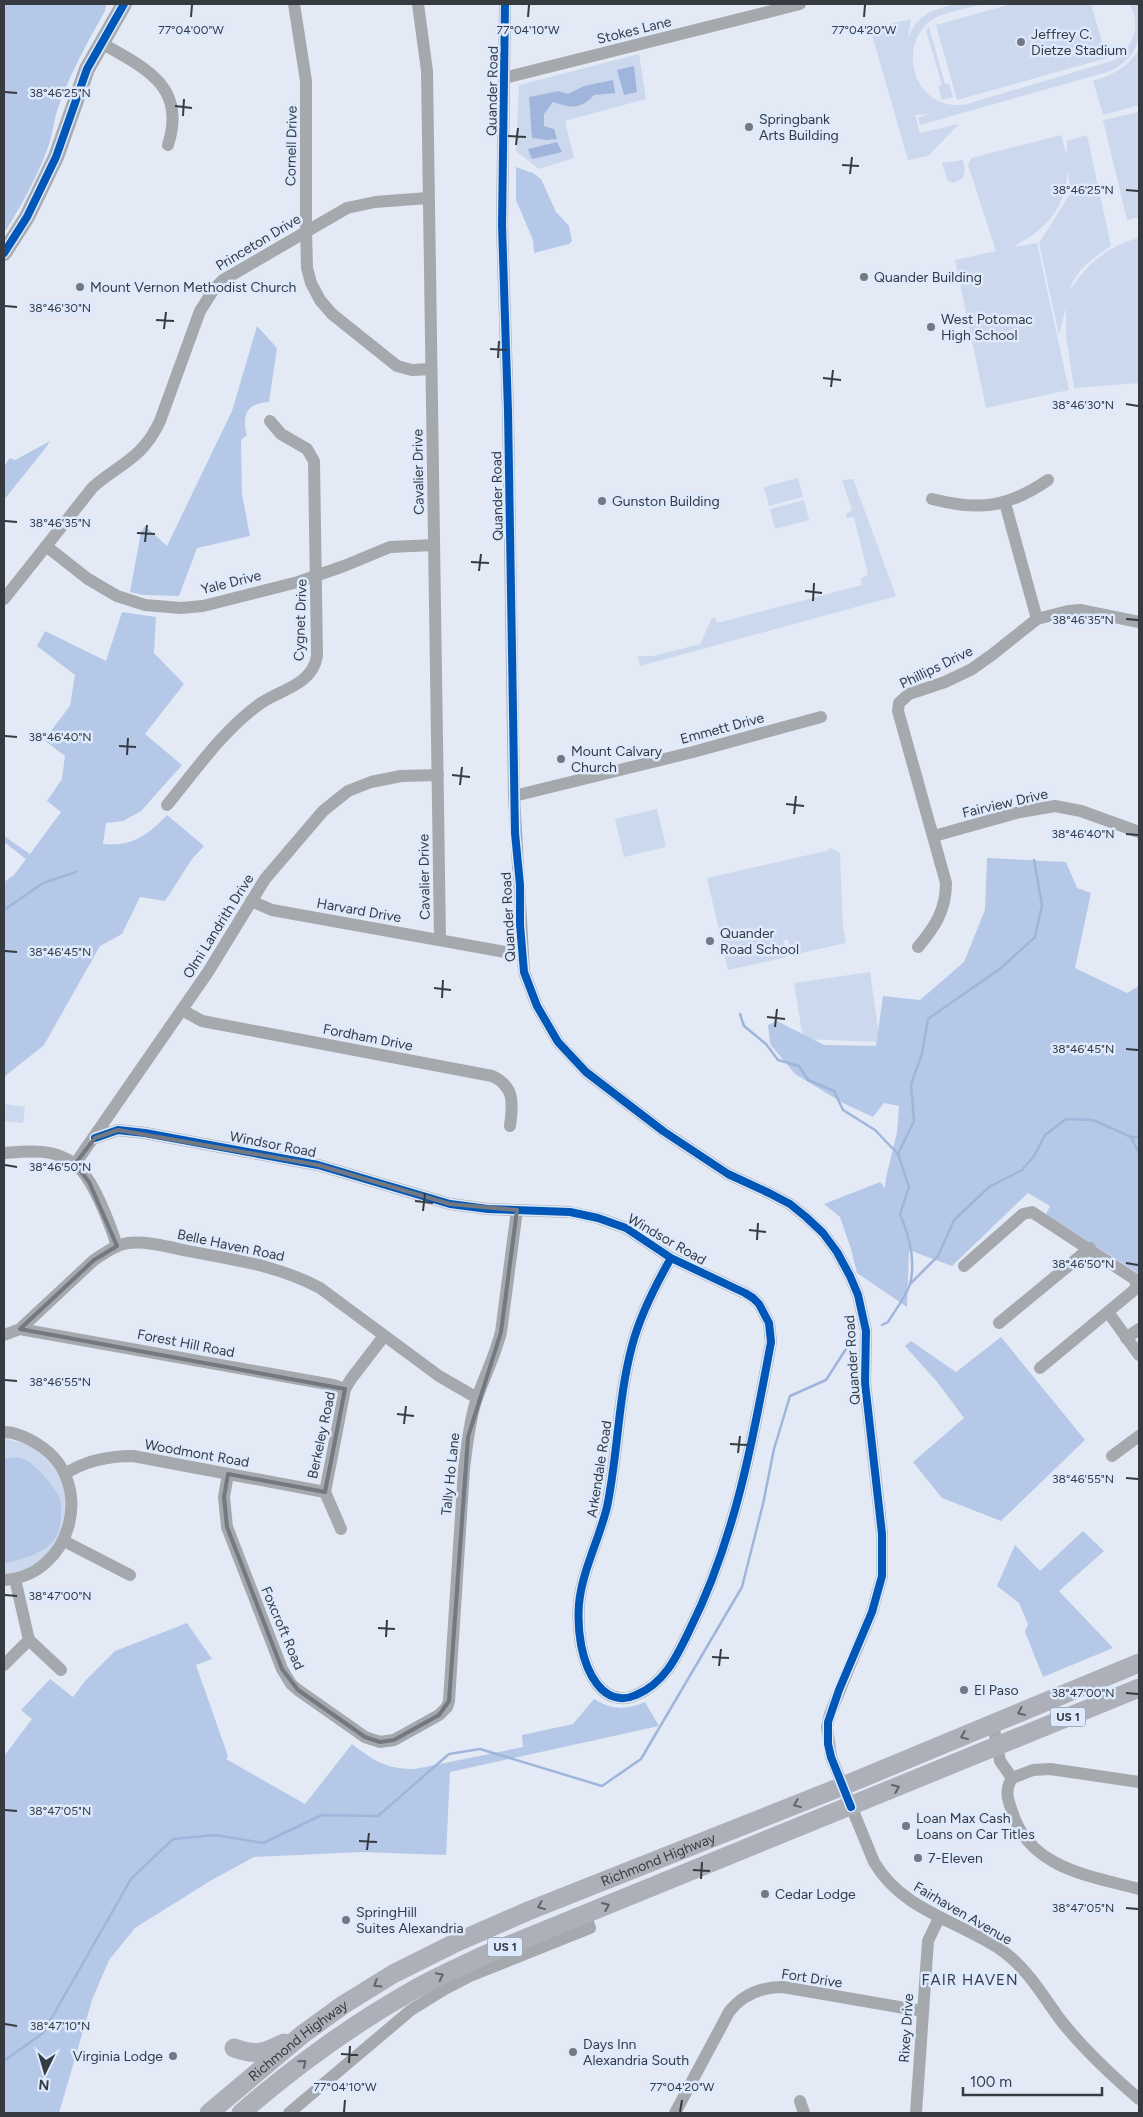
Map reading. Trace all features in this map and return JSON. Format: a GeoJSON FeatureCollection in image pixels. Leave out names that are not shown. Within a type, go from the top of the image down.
{"type":"FeatureCollection","features":[{"type":"Feature","properties":{"kind":"highway","name":"Richmond Highway"},"geometry":{"type":"LineString","coordinates":[[209,2113],[303,2034],[392,1974],[455,1943],[528,1911],[843,1786],[1139,1663]]}},
{"type":"Feature","properties":{"kind":"highway","name":"Richmond Highway"},"geometry":{"type":"LineString","coordinates":[[241,2113],[349,2029],[411,1991],[482,1956],[1139,1688]]}},
{"type":"Feature","properties":{"kind":"highway"},"geometry":{"type":"LineString","coordinates":[[234,2048],[251,2053],[262,2052],[303,2034]]}},
{"type":"Feature","properties":{"kind":"main road"},"geometry":{"type":"LineString","coordinates":[[4,253],[27,216],[56,157],[82,82],[101,43],[124,4]]}},
{"type":"Feature","properties":{"kind":"street","name":"Cornell Drive"},"geometry":{"type":"LineString","coordinates":[[294,4],[306,81],[306,268],[315,292],[326,308],[397,366],[412,370],[431,369]]}},
{"type":"Feature","properties":{"kind":"street","name":"Cavalier Drive"},"geometry":{"type":"LineString","coordinates":[[418,4],[427,71],[440,940]]}},
{"type":"Feature","properties":{"kind":"street","name":"Quander Road"},"geometry":{"type":"LineString","coordinates":[[505,4],[502,225],[508,411],[514,796],[520,885],[522,956],[526,979],[537,1006],[558,1042],[586,1072],[691,1150],[728,1174],[790,1204],[806,1217],[830,1242],[853,1282],[866,1331],[865,1384],[882,1534],[882,1576],[872,1612],[839,1690],[828,1722],[828,1744],[831,1757],[851,1806]]}},
{"type":"Feature","properties":{"kind":"street","name":"Stokes Lane"},"geometry":{"type":"LineString","coordinates":[[504,78],[800,4]]}},
{"type":"Feature","properties":{"kind":"street"},"geometry":{"type":"LineString","coordinates":[[101,43],[154,75],[164,87],[170,100],[174,122],[168,145]]}},
{"type":"Feature","properties":{"kind":"street","name":"Princeton Drive"},"geometry":{"type":"LineString","coordinates":[[4,599],[93,487],[135,457],[151,438],[160,421],[200,311],[214,289],[232,273],[337,213],[358,205],[428,198]]}},
{"type":"Feature","properties":{"kind":"street","name":"Cygnet Drive"},"geometry":{"type":"LineString","coordinates":[[166,805],[239,721],[263,702],[302,681],[312,672],[317,656],[314,461],[307,449],[280,434],[270,421]]}},
{"type":"Feature","properties":{"kind":"street"},"geometry":{"type":"LineString","coordinates":[[932,499],[961,506],[1005,503],[1033,490],[1048,480]]}},
{"type":"Feature","properties":{"kind":"street"},"geometry":{"type":"LineString","coordinates":[[1005,503],[1037,619]]}},
{"type":"Feature","properties":{"kind":"street","name":"Yale Drive"},"geometry":{"type":"LineString","coordinates":[[46,546],[105,590],[131,601],[159,608],[181,608],[203,606],[316,575],[390,547],[434,545]]}},
{"type":"Feature","properties":{"kind":"street","name":"Phillips Drive"},"geometry":{"type":"LineString","coordinates":[[918,947],[938,920],[944,905],[946,883],[934,836],[894,707],[902,698],[909,694],[946,682],[972,668],[1037,619],[1080,610],[1139,622]]}},
{"type":"Feature","properties":{"kind":"street","name":"Emmett Drive"},"geometry":{"type":"LineString","coordinates":[[514,796],[702,750],[821,717]]}},
{"type":"Feature","properties":{"kind":"street","name":"Olmi Landrith Drive"},"geometry":{"type":"LineString","coordinates":[[75,1164],[95,1138],[182,1010],[265,879],[323,811],[340,796],[362,785],[383,778],[438,775]]}},
{"type":"Feature","properties":{"kind":"street","name":"Fairview Drive"},"geometry":{"type":"LineString","coordinates":[[934,836],[1027,810],[1055,806],[1082,811],[1139,832]]}},
{"type":"Feature","properties":{"kind":"street","name":"Harvard Drive"},"geometry":{"type":"LineString","coordinates":[[251,901],[272,910],[522,956]]}},
{"type":"Feature","properties":{"kind":"street","name":"Fordham Drive"},"geometry":{"type":"LineString","coordinates":[[182,1010],[202,1021],[492,1076],[505,1084],[512,1095],[513,1103],[510,1126]]}},
{"type":"Feature","properties":{"kind":"street","name":"Windsor Road"},"geometry":{"type":"LineString","coordinates":[[95,1138],[118,1130],[145,1133],[318,1165],[450,1204],[517,1210],[570,1212],[598,1218],[615,1223],[642,1238],[670,1258],[745,1293],[759,1304],[767,1318],[772,1342],[738,1503],[722,1556],[702,1606],[678,1654],[655,1684],[633,1697],[626,1698],[610,1696],[598,1686]]}},
{"type":"Feature","properties":{"kind":"street"},"geometry":{"type":"LineString","coordinates":[[4,1153],[40,1151],[75,1164],[89,1182],[102,1206],[111,1227],[116,1246]]}},
{"type":"Feature","properties":{"kind":"street","name":"Tally Ho Lane"},"geometry":{"type":"LineString","coordinates":[[414,1729],[442,1713],[449,1702],[464,1469],[468,1436],[477,1398],[501,1332],[517,1210]]}},
{"type":"Feature","properties":{"kind":"street"},"geometry":{"type":"LineString","coordinates":[[964,1266],[1028,1211],[1037,1214],[1136,1280],[1136,1287],[1040,1368]]}},
{"type":"Feature","properties":{"kind":"street","name":"Belle Haven Road"},"geometry":{"type":"LineString","coordinates":[[4,1335],[20,1329],[94,1260],[116,1246],[142,1243],[280,1270],[320,1288],[439,1376],[477,1398]]}},
{"type":"Feature","properties":{"kind":"street"},"geometry":{"type":"LineString","coordinates":[[999,1323],[1090,1248]]}},
{"type":"Feature","properties":{"kind":"street","name":"Arkendale Road"},"geometry":{"type":"LineString","coordinates":[[598,1686],[592,1677],[582,1646],[579,1603],[582,1587],[607,1505],[632,1346],[652,1292],[670,1258]]}},
{"type":"Feature","properties":{"kind":"street"},"geometry":{"type":"LineString","coordinates":[[1108,1312],[1139,1355]]}},
{"type":"Feature","properties":{"kind":"street","name":"Forest Hill Road"},"geometry":{"type":"LineString","coordinates":[[20,1329],[324,1384],[346,1390]]}},
{"type":"Feature","properties":{"kind":"street"},"geometry":{"type":"LineString","coordinates":[[1126,1338],[1139,1329]]}},
{"type":"Feature","properties":{"kind":"street","name":"Berkeley Road"},"geometry":{"type":"LineString","coordinates":[[325,1492],[346,1390],[351,1378],[384,1336]]}},
{"type":"Feature","properties":{"kind":"street"},"geometry":{"type":"LineString","coordinates":[[4,1432],[12,1432],[42,1447],[53,1456],[65,1474],[71,1493],[70,1524],[64,1541],[45,1563],[34,1571],[9,1579],[29,1640],[61,1670]]}},
{"type":"Feature","properties":{"kind":"street"},"geometry":{"type":"LineString","coordinates":[[1112,1456],[1139,1436]]}},
{"type":"Feature","properties":{"kind":"street","name":"Woodmont Road"},"geometry":{"type":"LineString","coordinates":[[65,1474],[92,1461],[116,1456],[144,1458],[325,1492]]}},
{"type":"Feature","properties":{"kind":"street","name":"Foxcroft Road"},"geometry":{"type":"LineString","coordinates":[[228,1474],[224,1497],[226,1527],[285,1676],[298,1690],[370,1740],[386,1742],[414,1729]]}},
{"type":"Feature","properties":{"kind":"street"},"geometry":{"type":"LineString","coordinates":[[325,1492],[341,1529]]}},
{"type":"Feature","properties":{"kind":"street"},"geometry":{"type":"LineString","coordinates":[[64,1541],[130,1575]]}},
{"type":"Feature","properties":{"kind":"street"},"geometry":{"type":"LineString","coordinates":[[4,1665],[29,1640]]}},
{"type":"Feature","properties":{"kind":"street"},"geometry":{"type":"LineString","coordinates":[[993,1724],[1001,1765],[1012,1778]]}},
{"type":"Feature","properties":{"kind":"street"},"geometry":{"type":"LineString","coordinates":[[1139,1782],[1050,1769],[1033,1770],[1012,1778],[1007,1787],[1014,1819],[1031,1845],[1052,1862],[1064,1868],[1139,1889]]}},
{"type":"Feature","properties":{"kind":"street","name":"Fairhaven Avenue"},"geometry":{"type":"LineString","coordinates":[[851,1806],[872,1858],[881,1874],[908,1900],[939,1918],[987,1941],[1012,1958],[1032,1980],[1059,2018],[1085,2049],[1139,2099]]}},
{"type":"Feature","properties":{"kind":"street"},"geometry":{"type":"LineString","coordinates":[[289,2113],[411,2010],[444,1989],[470,1976],[590,1928],[584,1914]]}},
{"type":"Feature","properties":{"kind":"street","name":"Rixey Drive"},"geometry":{"type":"LineString","coordinates":[[916,2113],[928,1940],[939,1918]]}},
{"type":"Feature","properties":{"kind":"street","name":"Fort Drive"},"geometry":{"type":"LineString","coordinates":[[675,2113],[729,2012],[742,1998],[761,1989],[783,1987],[922,2011]]}},
{"type":"Feature","properties":{"kind":"street"},"geometry":{"type":"LineString","coordinates":[[800,2101],[804,2113]]}},
{"type":"Feature","properties":{"kind":"highlighted area"},"geometry":{"type":"Polygon","coordinates":[[[118,1130],[318,1165],[450,1204],[517,1210],[501,1332],[468,1437],[449,1701],[439,1715],[394,1740],[380,1742],[365,1737],[298,1690],[282,1669],[227,1527],[224,1497],[228,1474],[325,1492],[345,1389],[20,1329],[94,1260],[117,1246],[89,1182],[75,1164],[95,1138],[118,1130]]]}},
{"type":"Feature","properties":{"kind":"shaded area"},"geometry":{"type":"Polygon","coordinates":[[[4,4],[106,4],[105,11],[67,85],[56,114],[50,141],[36,176],[4,233],[4,4]]]}},
{"type":"Feature","properties":{"kind":"shaded area"},"geometry":{"type":"Polygon","coordinates":[[[954,4],[984,4],[948,13],[930,21],[919,33],[914,48],[913,63],[917,77],[924,90],[935,99],[950,104],[967,104],[1115,60],[1127,48],[1134,35],[1135,20],[1130,4],[1139,4],[1139,35],[1134,51],[1129,58],[1111,71],[920,125],[918,118],[930,114],[915,115],[920,133],[959,124],[928,156],[908,160],[870,28],[911,19],[908,38],[916,24],[926,15],[954,4]]]}},
{"type":"Feature","properties":{"kind":"shaded area"},"geometry":{"type":"Polygon","coordinates":[[[1011,4],[1091,4],[1107,58],[957,100],[936,25],[1011,4]]]}},
{"type":"Feature","properties":{"kind":"shaded area"},"geometry":{"type":"Polygon","coordinates":[[[929,27],[945,84],[949,83],[953,97],[942,100],[938,86],[942,85],[926,30],[929,27]]]}},
{"type":"Feature","properties":{"kind":"shaded area"},"geometry":{"type":"Polygon","coordinates":[[[1139,49],[1139,105],[1103,115],[1093,81],[1119,70],[1130,61],[1139,49]]]}},
{"type":"Feature","properties":{"kind":"shaded area"},"geometry":{"type":"Polygon","coordinates":[[[639,54],[646,99],[565,121],[574,158],[539,169],[516,151],[519,85],[639,54]]]}},
{"type":"Feature","properties":{"kind":"shaded area"},"geometry":{"type":"Polygon","coordinates":[[[634,66],[637,92],[624,95],[617,70],[634,66]]]}},
{"type":"Feature","properties":{"kind":"shaded area"},"geometry":{"type":"Polygon","coordinates":[[[613,80],[615,93],[594,95],[584,103],[575,106],[565,106],[553,102],[544,114],[544,126],[554,129],[557,139],[532,138],[529,97],[559,91],[568,94],[584,86],[613,80]]]}},
{"type":"Feature","properties":{"kind":"shaded area"},"geometry":{"type":"Polygon","coordinates":[[[1139,112],[1139,217],[1127,220],[1103,120],[1139,112]]]}},
{"type":"Feature","properties":{"kind":"shaded area"},"geometry":{"type":"Polygon","coordinates":[[[1061,135],[1067,156],[1067,141],[1087,135],[1111,246],[1081,270],[1072,283],[1070,291],[1083,273],[1099,257],[1128,241],[1139,238],[1139,383],[1074,388],[1066,336],[1066,308],[1059,335],[1039,243],[1070,194],[1068,169],[1063,195],[1059,206],[1052,216],[1045,225],[1013,247],[1037,243],[1069,390],[986,408],[955,260],[996,251],[968,165],[971,158],[1061,135]]]}},
{"type":"Feature","properties":{"kind":"shaded area"},"geometry":{"type":"Polygon","coordinates":[[[557,142],[562,152],[532,159],[528,149],[557,142]]]}},
{"type":"Feature","properties":{"kind":"shaded area"},"geometry":{"type":"Polygon","coordinates":[[[963,160],[965,172],[962,179],[953,183],[948,181],[942,163],[963,160]]]}},
{"type":"Feature","properties":{"kind":"shaded area"},"geometry":{"type":"Polygon","coordinates":[[[516,167],[533,173],[541,179],[556,212],[569,226],[572,241],[569,244],[534,253],[533,240],[516,200],[516,167]]]}},
{"type":"Feature","properties":{"kind":"shaded area"},"geometry":{"type":"Polygon","coordinates":[[[257,326],[277,348],[269,402],[251,407],[248,411],[245,421],[247,435],[241,440],[242,494],[250,536],[197,548],[179,596],[144,595],[130,592],[141,532],[145,526],[167,546],[232,411],[257,326]]]}},
{"type":"Feature","properties":{"kind":"shaded area"},"geometry":{"type":"Polygon","coordinates":[[[50,441],[4,500],[4,466],[10,458],[15,460],[50,441]]]}},
{"type":"Feature","properties":{"kind":"shaded area"},"geometry":{"type":"Polygon","coordinates":[[[798,478],[803,497],[769,506],[764,487],[798,478]]]}},
{"type":"Feature","properties":{"kind":"shaded area"},"geometry":{"type":"Polygon","coordinates":[[[853,479],[896,596],[640,666],[638,656],[653,656],[700,644],[712,618],[715,618],[717,623],[862,585],[861,578],[868,575],[854,517],[847,518],[846,514],[852,510],[842,480],[853,479]]]}},
{"type":"Feature","properties":{"kind":"shaded area"},"geometry":{"type":"Polygon","coordinates":[[[804,500],[809,520],[775,529],[770,509],[804,500]]]}},
{"type":"Feature","properties":{"kind":"shaded area"},"geometry":{"type":"Polygon","coordinates":[[[122,612],[156,617],[154,653],[184,684],[145,734],[182,765],[141,811],[123,821],[106,823],[103,844],[123,844],[139,838],[167,815],[204,846],[192,859],[165,901],[140,897],[122,934],[100,946],[44,1045],[4,1077],[4,882],[14,875],[26,859],[4,842],[4,836],[30,854],[61,812],[47,801],[62,779],[65,756],[44,740],[70,706],[75,675],[37,646],[45,631],[106,661],[122,612]]]}},
{"type":"Feature","properties":{"kind":"shaded area"},"geometry":{"type":"Polygon","coordinates":[[[657,809],[666,847],[624,857],[615,819],[657,809]]]}},
{"type":"Feature","properties":{"kind":"shaded area"},"geometry":{"type":"Polygon","coordinates":[[[831,848],[840,853],[843,927],[846,943],[792,955],[788,939],[783,941],[787,957],[728,970],[707,878],[826,851],[831,848]]]}},
{"type":"Feature","properties":{"kind":"shaded area"},"geometry":{"type":"Polygon","coordinates":[[[987,858],[1066,862],[1077,888],[1091,893],[1075,968],[1127,993],[1139,986],[1139,1274],[1046,1214],[1050,1206],[1028,1193],[952,1266],[909,1250],[907,1307],[857,1273],[840,1217],[824,1204],[880,1182],[885,1188],[897,1132],[899,1106],[884,1103],[873,1117],[843,1103],[795,1074],[770,1044],[768,1025],[777,1021],[824,1045],[876,1046],[883,996],[920,1000],[964,962],[985,910],[987,858]]]}},
{"type":"Feature","properties":{"kind":"shaded area"},"geometry":{"type":"Polygon","coordinates":[[[870,972],[880,1042],[803,1039],[794,983],[870,972]]]}},
{"type":"Feature","properties":{"kind":"shaded area"},"geometry":{"type":"Polygon","coordinates":[[[4,1104],[25,1107],[23,1123],[4,1121],[4,1104]]]}},
{"type":"Feature","properties":{"kind":"shaded area"},"geometry":{"type":"Polygon","coordinates":[[[1001,1337],[1085,1440],[1001,1521],[942,1498],[913,1462],[964,1418],[938,1383],[905,1346],[911,1341],[956,1372],[1001,1337]]]}},
{"type":"Feature","properties":{"kind":"shaded area"},"geometry":{"type":"Polygon","coordinates":[[[4,1439],[21,1443],[37,1451],[49,1462],[59,1476],[64,1491],[66,1508],[64,1525],[47,1555],[26,1569],[4,1575],[4,1439]]]}},
{"type":"Feature","properties":{"kind":"shaded area"},"geometry":{"type":"Polygon","coordinates":[[[4,1459],[23,1459],[38,1470],[57,1493],[61,1511],[57,1535],[47,1547],[26,1558],[4,1563],[4,1459]]]}},
{"type":"Feature","properties":{"kind":"shaded area"},"geometry":{"type":"Polygon","coordinates":[[[1083,1531],[1104,1551],[1059,1591],[1113,1648],[1043,1677],[1025,1632],[1028,1624],[1019,1603],[997,1586],[1015,1545],[1040,1571],[1083,1531]]]}},
{"type":"Feature","properties":{"kind":"shaded area"},"geometry":{"type":"Polygon","coordinates":[[[187,1623],[212,1659],[196,1665],[228,1756],[226,1759],[305,1804],[352,1744],[367,1755],[388,1766],[415,1769],[523,1747],[522,1735],[573,1724],[594,1699],[600,1703],[619,1708],[645,1702],[659,1726],[450,1772],[446,1855],[362,1852],[254,1857],[210,1881],[135,1928],[109,1960],[92,2000],[59,2113],[4,2113],[4,1756],[32,1719],[21,1710],[50,1679],[73,1697],[86,1680],[115,1651],[187,1623]]]}},
{"type":"Feature","properties":{"kind":"waterway"},"geometry":{"type":"LineString","coordinates":[[882,1325],[888,1322],[903,1299],[912,1275],[911,1248],[900,1214],[909,1187],[898,1154],[914,1121],[911,1084],[922,1054],[928,1019],[1001,968],[1035,937],[1042,905],[1034,860]]}},
{"type":"Feature","properties":{"kind":"waterway"},"geometry":{"type":"LineString","coordinates":[[4,910],[43,883],[76,872]]}},
{"type":"Feature","properties":{"kind":"waterway"},"geometry":{"type":"LineString","coordinates":[[740,1014],[744,1026],[766,1044],[778,1060],[799,1066],[808,1080],[834,1091],[843,1110],[875,1130],[898,1154]]}},
{"type":"Feature","properties":{"kind":"waterway"},"geometry":{"type":"LineString","coordinates":[[911,1283],[938,1256],[954,1220],[989,1187],[1022,1170],[1034,1156],[1045,1135],[1066,1119],[1093,1120],[1131,1137],[1139,1153]]}},
{"type":"Feature","properties":{"kind":"waterway"},"geometry":{"type":"LineString","coordinates":[[1131,1137],[1139,1137]]}},
{"type":"Feature","properties":{"kind":"waterway"},"geometry":{"type":"LineString","coordinates":[[4,2061],[43,2033],[131,1879],[173,1839],[215,1835],[263,1843],[322,1815],[378,1816],[449,1754],[480,1749],[602,1786],[641,1759],[742,1587],[763,1504],[774,1449],[790,1396],[826,1380],[853,1338]]}},
{"type":"Feature","properties":{"kind":"cycle path"},"geometry":{"type":"LineString","coordinates":[[4,253],[27,217],[56,157],[87,69],[124,4]]}},
{"type":"Feature","properties":{"kind":"cycle path"},"geometry":{"type":"LineString","coordinates":[[505,4],[502,225],[508,411],[515,833],[520,885],[520,925],[524,972],[537,1006],[558,1042],[586,1072],[663,1131],[728,1174],[790,1204],[806,1217],[823,1233],[837,1252],[858,1295],[866,1331],[865,1383],[882,1534],[882,1576],[872,1612],[839,1690],[828,1722],[828,1744],[831,1757],[851,1807]]}},
{"type":"Feature","properties":{"kind":"cycle path"},"geometry":{"type":"LineString","coordinates":[[95,1138],[118,1130],[145,1133],[318,1165],[450,1204],[488,1209],[570,1212],[598,1218],[626,1228],[671,1258],[745,1293],[759,1304],[769,1323],[771,1342],[741,1489],[719,1560],[706,1595],[669,1668],[646,1690],[630,1697],[620,1698],[605,1692],[597,1684],[587,1666],[581,1646],[579,1604],[587,1568],[607,1507],[627,1366],[632,1346],[648,1301],[671,1258]]}},
{"type":"Feature","properties":{"kind":"place","name":"Jeffrey C. Dietze Stadium"},"geometry":{"type":"Point","coordinates":[1021,42]}},
{"type":"Feature","properties":{"kind":"place","name":"Springbank Arts Building"},"geometry":{"type":"Point","coordinates":[749,127]}},
{"type":"Feature","properties":{"kind":"place","name":"Quander Building"},"geometry":{"type":"Point","coordinates":[864,277]}},
{"type":"Feature","properties":{"kind":"place","name":"Mount Vernon Methodist Church"},"geometry":{"type":"Point","coordinates":[80,287]}},
{"type":"Feature","properties":{"kind":"place","name":"West Potomac High School"},"geometry":{"type":"Point","coordinates":[931,327]}},
{"type":"Feature","properties":{"kind":"place","name":"Gunston Building"},"geometry":{"type":"Point","coordinates":[602,501]}},
{"type":"Feature","properties":{"kind":"place","name":"Mount Calvary Church"},"geometry":{"type":"Point","coordinates":[561,759]}},
{"type":"Feature","properties":{"kind":"place","name":"Quander Road School"},"geometry":{"type":"Point","coordinates":[710,941]}},
{"type":"Feature","properties":{"kind":"place","name":"El Paso"},"geometry":{"type":"Point","coordinates":[964,1690]}},
{"type":"Feature","properties":{"kind":"place","name":"Loan Max Cash Loans on Car Titles"},"geometry":{"type":"Point","coordinates":[906,1826]}},
{"type":"Feature","properties":{"kind":"place","name":"7-Eleven"},"geometry":{"type":"Point","coordinates":[918,1858]}},
{"type":"Feature","properties":{"kind":"place","name":"Cedar Lodge"},"geometry":{"type":"Point","coordinates":[765,1894]}},
{"type":"Feature","properties":{"kind":"place","name":"SpringHill Suites Alexandria"},"geometry":{"type":"Point","coordinates":[346,1920]}},
{"type":"Feature","properties":{"kind":"place","name":"Days Inn Alexandria South"},"geometry":{"type":"Point","coordinates":[573,2052]}},
{"type":"Feature","properties":{"kind":"place","name":"Virginia Lodge"},"geometry":{"type":"Point","coordinates":[173,2056]}},
{"type":"Feature","properties":{"kind":"district","name":"FAIR HAVEN"},"geometry":{"type":"Point","coordinates":[970,1980]}}]}
